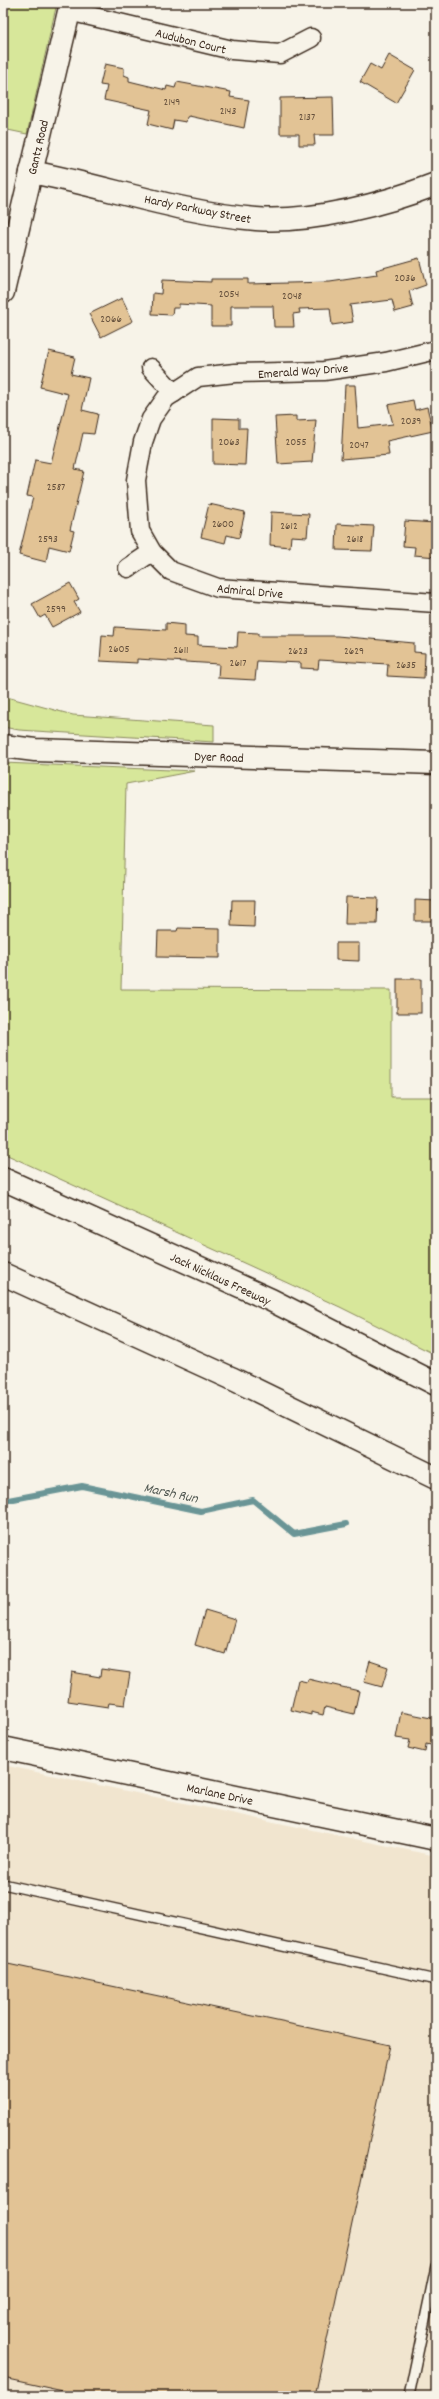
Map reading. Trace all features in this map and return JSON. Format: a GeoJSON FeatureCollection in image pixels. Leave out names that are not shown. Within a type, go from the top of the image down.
{"type":"FeatureCollection","features":[{"type":"Feature","properties":{"kind":"main road","name":"Gantz Road"},"geometry":{"type":"LineString","coordinates":[[3,292],[70,7]]}},
{"type":"Feature","properties":{"kind":"main road","name":"Hardy Parkway Street"},"geometry":{"type":"LineString","coordinates":[[31,172],[196,210],[258,219],[297,218],[370,205],[407,195],[436,184]]}},
{"type":"Feature","properties":{"kind":"main road","name":"Dyer Road"},"geometry":{"type":"LineString","coordinates":[[3,746],[34,750],[436,763]]}},
{"type":"Feature","properties":{"kind":"main road","name":"Jack Nicklaus Freeway"},"geometry":{"type":"LineString","coordinates":[[3,1179],[271,1300],[436,1384]]}},
{"type":"Feature","properties":{"kind":"main road"},"geometry":{"type":"LineString","coordinates":[[3,1274],[232,1378],[436,1478]]}},
{"type":"Feature","properties":{"kind":"main road","name":"Marlane Drive"},"geometry":{"type":"LineString","coordinates":[[3,1748],[436,1839]]}},
{"type":"Feature","properties":{"kind":"street","name":"Audubon Court"},"geometry":{"type":"LineString","coordinates":[[70,7],[232,50],[280,54],[311,38]]}},
{"type":"Feature","properties":{"kind":"street","name":"Emerald Way Drive"},"geometry":{"type":"LineString","coordinates":[[174,393],[198,377],[236,373],[324,371],[386,362],[436,350]]}},
{"type":"Feature","properties":{"kind":"street"},"geometry":{"type":"LineString","coordinates":[[151,368],[174,393]]}},
{"type":"Feature","properties":{"kind":"street","name":"Admiral Drive"},"geometry":{"type":"LineString","coordinates":[[174,393],[166,398],[151,419],[143,442],[136,480],[140,531],[152,552],[171,571],[218,588],[436,603]]}},
{"type":"Feature","properties":{"kind":"street"},"geometry":{"type":"LineString","coordinates":[[128,568],[152,552]]}},
{"type":"Feature","properties":{"kind":"lane"},"geometry":{"type":"LineString","coordinates":[[3,1884],[436,1980]]}},
{"type":"Feature","properties":{"kind":"lane"},"geometry":{"type":"LineString","coordinates":[[409,2396],[436,2266]]}},
{"type":"Feature","properties":{"kind":"shaded area"},"geometry":{"type":"Polygon","coordinates":[[[3,1765],[436,1856],[436,2396],[3,2396],[3,1765]]]}},
{"type":"Feature","properties":{"kind":"green space"},"geometry":{"type":"Polygon","coordinates":[[[3,3],[57,3],[27,134],[3,129],[3,3]]]}},
{"type":"Feature","properties":{"kind":"green space"},"geometry":{"type":"Polygon","coordinates":[[[3,696],[73,715],[214,725],[214,742],[19,730],[3,727],[3,696]]]}},
{"type":"Feature","properties":{"kind":"green space"},"geometry":{"type":"Polygon","coordinates":[[[3,763],[195,771],[126,784],[121,989],[391,990],[391,1097],[436,1097],[436,1355],[340,1307],[3,1153],[3,763]]]}},
{"type":"Feature","properties":{"kind":"building"},"geometry":{"type":"Polygon","coordinates":[[[389,55],[415,70],[396,103],[360,82],[370,64],[381,70],[389,55]]]}},
{"type":"Feature","properties":{"kind":"building"},"geometry":{"type":"Polygon","coordinates":[[[105,64],[124,68],[124,75],[129,77],[129,81],[137,83],[166,90],[167,86],[175,88],[177,82],[231,92],[230,97],[249,100],[244,128],[189,116],[187,117],[186,122],[174,120],[172,130],[148,124],[151,110],[104,100],[107,86],[100,85],[105,64]]]}},
{"type":"Feature","properties":{"kind":"building"},"geometry":{"type":"Polygon","coordinates":[[[333,97],[334,135],[314,135],[315,145],[299,145],[299,134],[280,134],[280,98],[333,97]]]}},
{"type":"Feature","properties":{"kind":"building"},"geometry":{"type":"Polygon","coordinates":[[[419,258],[426,285],[409,291],[413,307],[395,312],[392,300],[350,305],[353,322],[332,325],[330,308],[299,309],[300,313],[293,314],[294,327],[274,327],[273,306],[231,306],[231,326],[211,326],[211,306],[179,304],[179,308],[173,308],[172,315],[152,314],[153,293],[161,294],[162,280],[211,282],[211,279],[248,279],[248,284],[330,282],[377,275],[376,270],[419,258]]]}},
{"type":"Feature","properties":{"kind":"building"},"geometry":{"type":"Polygon","coordinates":[[[122,298],[133,321],[101,337],[89,314],[122,298]]]}},
{"type":"Feature","properties":{"kind":"building"},"geometry":{"type":"Polygon","coordinates":[[[49,351],[75,357],[71,374],[89,378],[82,410],[98,414],[94,434],[83,433],[75,469],[84,471],[70,530],[74,531],[69,551],[49,546],[46,562],[19,555],[33,497],[27,496],[35,460],[51,463],[68,394],[40,387],[49,351]]]}},
{"type":"Feature","properties":{"kind":"building"},"geometry":{"type":"Polygon","coordinates":[[[345,385],[355,385],[358,428],[393,424],[388,405],[413,400],[415,410],[427,407],[433,431],[387,441],[389,455],[341,459],[345,385]]]}},
{"type":"Feature","properties":{"kind":"building"},"geometry":{"type":"Polygon","coordinates":[[[296,416],[296,421],[316,420],[312,462],[278,464],[275,417],[296,416]]]}},
{"type":"Feature","properties":{"kind":"building"},"geometry":{"type":"Polygon","coordinates":[[[213,418],[239,419],[239,428],[247,428],[245,465],[213,464],[213,418]]]}},
{"type":"Feature","properties":{"kind":"building"},"geometry":{"type":"Polygon","coordinates":[[[209,504],[245,512],[239,538],[227,535],[225,543],[201,537],[209,504]]]}},
{"type":"Feature","properties":{"kind":"building"},"geometry":{"type":"Polygon","coordinates":[[[271,512],[309,514],[307,537],[291,536],[290,547],[270,545],[271,512]]]}},
{"type":"Feature","properties":{"kind":"building"},"geometry":{"type":"Polygon","coordinates":[[[405,521],[436,523],[436,557],[414,555],[415,547],[403,546],[405,521]]]}},
{"type":"Feature","properties":{"kind":"building"},"geometry":{"type":"Polygon","coordinates":[[[337,524],[374,526],[372,551],[336,550],[337,524]]]}},
{"type":"Feature","properties":{"kind":"building"},"geometry":{"type":"Polygon","coordinates":[[[70,583],[79,599],[74,602],[80,612],[52,627],[45,615],[40,618],[32,604],[70,583]]]}},
{"type":"Feature","properties":{"kind":"building"},"geometry":{"type":"Polygon","coordinates":[[[166,623],[185,625],[185,636],[198,637],[198,645],[237,647],[238,632],[258,633],[258,636],[337,636],[414,643],[414,652],[425,653],[424,678],[387,676],[388,664],[319,660],[318,669],[301,668],[301,663],[257,661],[255,680],[218,678],[219,664],[137,659],[137,663],[100,661],[102,635],[114,636],[115,627],[166,630],[166,623]]]}},
{"type":"Feature","properties":{"kind":"building"},"geometry":{"type":"Polygon","coordinates":[[[346,897],[378,898],[377,924],[345,924],[346,897]]]}},
{"type":"Feature","properties":{"kind":"building"},"geometry":{"type":"Polygon","coordinates":[[[232,900],[255,900],[254,927],[231,926],[232,900]]]}},
{"type":"Feature","properties":{"kind":"building"},"geometry":{"type":"Polygon","coordinates":[[[415,900],[436,901],[436,921],[415,921],[415,900]]]}},
{"type":"Feature","properties":{"kind":"building"},"geometry":{"type":"Polygon","coordinates":[[[178,928],[220,929],[220,958],[157,957],[158,931],[177,931],[178,928]]]}},
{"type":"Feature","properties":{"kind":"building"},"geometry":{"type":"Polygon","coordinates":[[[336,943],[359,943],[359,961],[336,960],[336,943]]]}},
{"type":"Feature","properties":{"kind":"building"},"geometry":{"type":"Polygon","coordinates":[[[397,979],[421,979],[421,1013],[397,1013],[397,979]]]}},
{"type":"Feature","properties":{"kind":"building"},"geometry":{"type":"Polygon","coordinates":[[[205,1610],[235,1619],[225,1654],[195,1645],[205,1610]]]}},
{"type":"Feature","properties":{"kind":"building"},"geometry":{"type":"Polygon","coordinates":[[[370,1661],[388,1667],[382,1687],[364,1682],[370,1661]]]}},
{"type":"Feature","properties":{"kind":"building"},"geometry":{"type":"Polygon","coordinates":[[[101,1669],[130,1673],[125,1705],[109,1703],[108,1707],[68,1701],[72,1672],[100,1677],[101,1669]]]}},
{"type":"Feature","properties":{"kind":"building"},"geometry":{"type":"Polygon","coordinates":[[[308,1679],[359,1691],[354,1714],[325,1707],[323,1715],[311,1712],[311,1715],[291,1710],[298,1680],[307,1682],[308,1679]]]}},
{"type":"Feature","properties":{"kind":"building"},"geometry":{"type":"Polygon","coordinates":[[[401,1712],[436,1719],[436,1746],[426,1744],[425,1752],[408,1748],[410,1740],[396,1738],[401,1712]]]}},
{"type":"Feature","properties":{"kind":"building"},"geometry":{"type":"Polygon","coordinates":[[[3,1963],[390,2045],[315,2396],[86,2396],[3,2378],[3,1963]]]}},
{"type":"Feature","properties":{"kind":"waterway","name":"Marsh Run"},"geometry":{"type":"LineString","coordinates":[[3,1501],[82,1486],[201,1511],[253,1500],[294,1534],[346,1524]]}}]}
